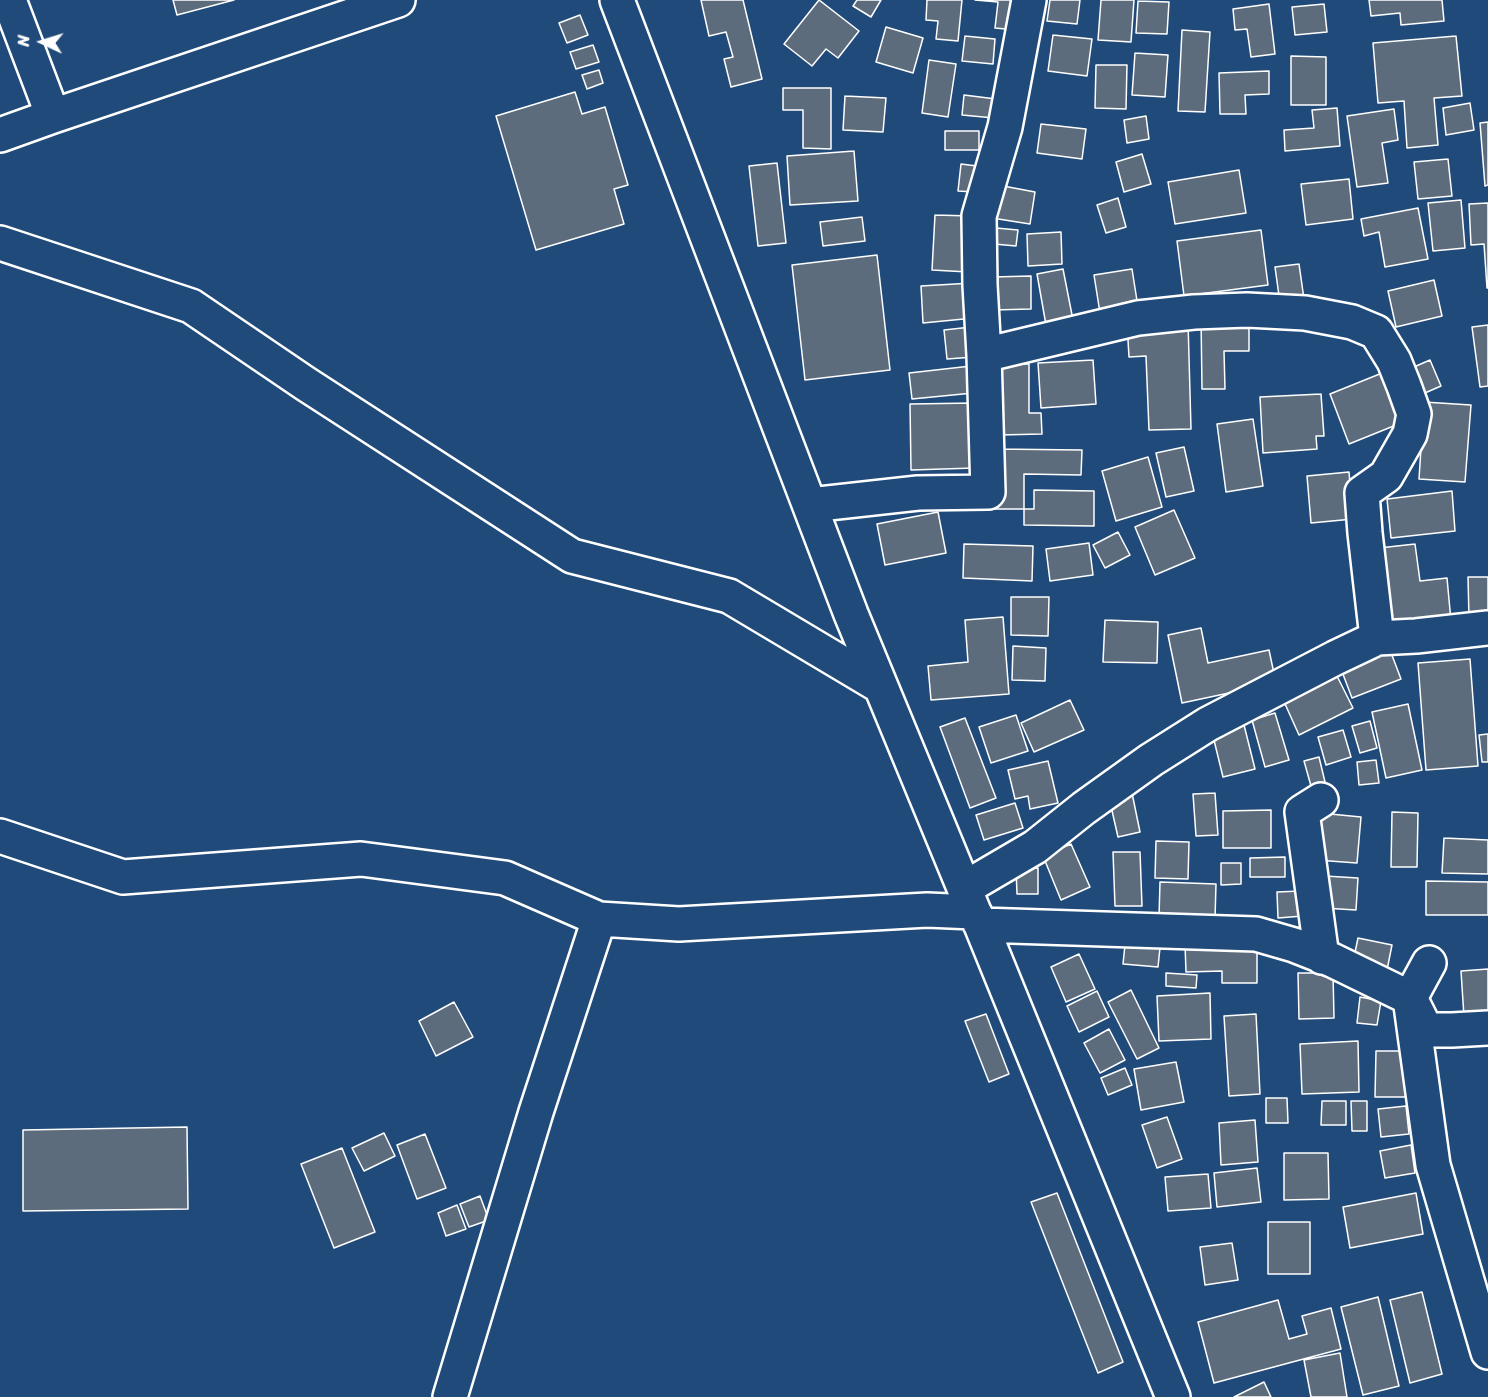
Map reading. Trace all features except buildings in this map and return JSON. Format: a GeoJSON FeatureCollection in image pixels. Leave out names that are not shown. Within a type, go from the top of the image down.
{"type":"FeatureCollection","features":[{"type":"Feature","properties":{"kind":"street"},"geometry":{"type":"LineString","coordinates":[[9,0],[53,116]]}},
{"type":"Feature","properties":{"kind":"street"},"geometry":{"type":"LineString","coordinates":[[0,135],[398,0]]}},
{"type":"Feature","properties":{"kind":"street"},"geometry":{"type":"LineString","coordinates":[[617,0],[851,614],[1173,1397]]}},
{"type":"Feature","properties":{"kind":"street"},"geometry":{"type":"LineString","coordinates":[[810,505],[918,493],[988,492],[979,216],[1005,128],[1029,0]]}},
{"type":"Feature","properties":{"kind":"street"},"geometry":{"type":"LineString","coordinates":[[0,243],[191,306],[306,384],[572,556],[729,596],[880,686]]}},
{"type":"Feature","properties":{"kind":"street"},"geometry":{"type":"LineString","coordinates":[[984,355],[1138,318],[1194,312],[1247,310],[1305,313],[1352,321],[1376,332],[1394,361],[1414,414],[1410,434],[1386,476],[1362,493],[1377,638]]}},
{"type":"Feature","properties":{"kind":"street"},"geometry":{"type":"LineString","coordinates":[[973,908],[1035,847],[1084,808],[1208,724],[1377,638],[1488,628]]}},
{"type":"Feature","properties":{"kind":"street"},"geometry":{"type":"LineString","coordinates":[[1321,800],[1302,812],[1322,957]]}},
{"type":"Feature","properties":{"kind":"street"},"geometry":{"type":"LineString","coordinates":[[0,836],[123,877],[361,859],[505,878],[599,920],[679,924],[973,908],[1256,934],[1294,945],[1332,960],[1410,998],[1426,1030],[1488,1028]]}},
{"type":"Feature","properties":{"kind":"street"},"geometry":{"type":"LineString","coordinates":[[450,1397],[536,1112],[599,920]]}},
{"type":"Feature","properties":{"kind":"street"},"geometry":{"type":"LineString","coordinates":[[1429,963],[1410,998],[1433,1165],[1488,1352]]}}]}
